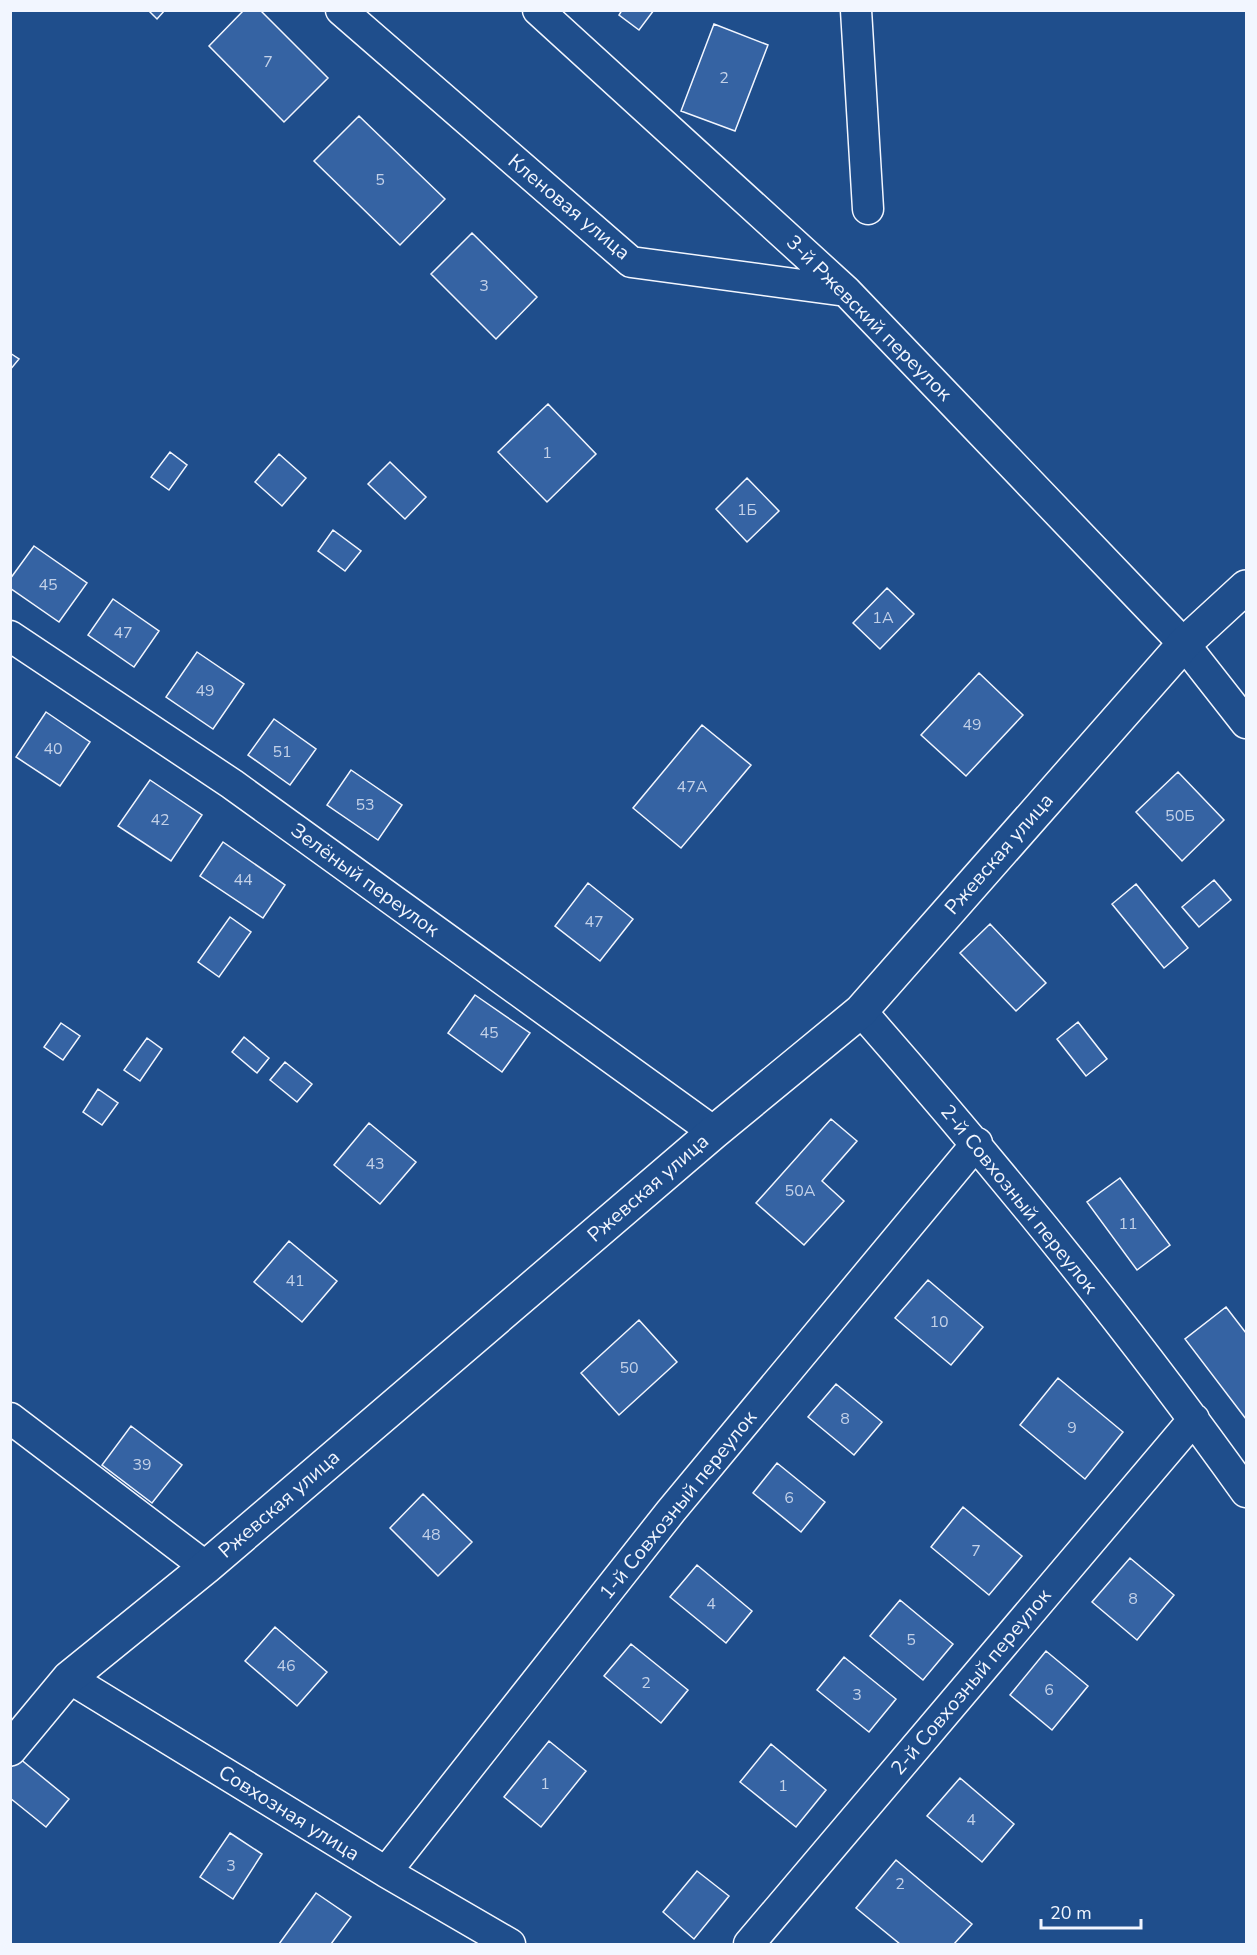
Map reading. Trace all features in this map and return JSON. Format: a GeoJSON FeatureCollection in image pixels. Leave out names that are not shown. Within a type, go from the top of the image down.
{"type":"FeatureCollection","features":[{"type":"Feature","properties":{"kind":"main road","name":"Ржевская улица"},"geometry":{"type":"LineString","coordinates":[[10,1749],[69,1678],[206,1567],[714,1132],[861,1011],[1184,644],[1246,587]]}},
{"type":"Feature","properties":{"kind":"street","name":"Кленовая улица"},"geometry":{"type":"LineString","coordinates":[[341,10],[631,262],[846,291]]}},
{"type":"Feature","properties":{"kind":"street","name":"3-й Ржевский переулок"},"geometry":{"type":"LineString","coordinates":[[538,10],[846,291],[1184,644],[1246,723]]}},
{"type":"Feature","properties":{"kind":"street"},"geometry":{"type":"LineString","coordinates":[[856,10],[868,209]]}},
{"type":"Feature","properties":{"kind":"street","name":"Зелёный переулок"},"geometry":{"type":"LineString","coordinates":[[10,636],[232,784],[714,1132]]}},
{"type":"Feature","properties":{"kind":"street","name":"2-й Совхозный переулок"},"geometry":{"type":"LineString","coordinates":[[861,1011],[977,1143],[1194,1419],[1246,1492]]}},
{"type":"Feature","properties":{"kind":"street","name":"1-й Совхозный переулок"},"geometry":{"type":"LineString","coordinates":[[386,1872],[671,1512],[977,1143]]}},
{"type":"Feature","properties":{"kind":"street"},"geometry":{"type":"LineString","coordinates":[[10,1418],[206,1567]]}},
{"type":"Feature","properties":{"kind":"street","name":"2-й Совхозный переулок"},"geometry":{"type":"LineString","coordinates":[[749,1944],[1194,1419]]}},
{"type":"Feature","properties":{"kind":"street","name":"Совхозная улица"},"geometry":{"type":"LineString","coordinates":[[69,1678],[386,1872],[510,1944]]}},
{"type":"Feature","properties":{"kind":"building"},"geometry":{"type":"Polygon","coordinates":[[[148,10],[165,10],[157,19],[148,10]]]}},
{"type":"Feature","properties":{"kind":"building"},"geometry":{"type":"Polygon","coordinates":[[[244,10],[260,10],[328,78],[284,122],[209,46],[244,10]]]}},
{"type":"Feature","properties":{"kind":"building"},"geometry":{"type":"Polygon","coordinates":[[[622,10],[654,10],[639,30],[619,15],[622,10]]]}},
{"type":"Feature","properties":{"kind":"building"},"geometry":{"type":"Polygon","coordinates":[[[714,24],[768,45],[735,131],[681,111],[714,24]]]}},
{"type":"Feature","properties":{"kind":"building"},"geometry":{"type":"Polygon","coordinates":[[[359,116],[445,199],[400,245],[314,161],[359,116]]]}},
{"type":"Feature","properties":{"kind":"building"},"geometry":{"type":"Polygon","coordinates":[[[472,233],[537,297],[496,339],[431,274],[472,233]]]}},
{"type":"Feature","properties":{"kind":"building"},"geometry":{"type":"Polygon","coordinates":[[[10,353],[19,359],[10,370],[10,353]]]}},
{"type":"Feature","properties":{"kind":"building"},"geometry":{"type":"Polygon","coordinates":[[[548,404],[596,454],[547,502],[498,452],[548,404]]]}},
{"type":"Feature","properties":{"kind":"building"},"geometry":{"type":"Polygon","coordinates":[[[170,452],[187,465],[169,490],[151,477],[170,452]]]}},
{"type":"Feature","properties":{"kind":"building"},"geometry":{"type":"Polygon","coordinates":[[[279,454],[306,478],[282,506],[255,482],[279,454]]]}},
{"type":"Feature","properties":{"kind":"building"},"geometry":{"type":"Polygon","coordinates":[[[390,462],[426,497],[405,519],[368,484],[390,462]]]}},
{"type":"Feature","properties":{"kind":"building"},"geometry":{"type":"Polygon","coordinates":[[[747,478],[779,511],[747,542],[716,509],[747,478]]]}},
{"type":"Feature","properties":{"kind":"building"},"geometry":{"type":"Polygon","coordinates":[[[333,530],[361,551],[345,571],[318,551],[333,530]]]}},
{"type":"Feature","properties":{"kind":"building"},"geometry":{"type":"Polygon","coordinates":[[[34,546],[87,583],[59,622],[10,588],[10,579],[34,546]]]}},
{"type":"Feature","properties":{"kind":"building"},"geometry":{"type":"Polygon","coordinates":[[[887,588],[914,614],[880,649],[853,623],[887,588]]]}},
{"type":"Feature","properties":{"kind":"building"},"geometry":{"type":"Polygon","coordinates":[[[113,599],[159,631],[134,667],[88,635],[113,599]]]}},
{"type":"Feature","properties":{"kind":"building"},"geometry":{"type":"Polygon","coordinates":[[[197,652],[244,684],[213,729],[166,697],[197,652]]]}},
{"type":"Feature","properties":{"kind":"building"},"geometry":{"type":"Polygon","coordinates":[[[979,673],[1023,715],[966,776],[921,735],[979,673]]]}},
{"type":"Feature","properties":{"kind":"building"},"geometry":{"type":"Polygon","coordinates":[[[46,712],[90,742],[60,786],[16,757],[46,712]]]}},
{"type":"Feature","properties":{"kind":"building"},"geometry":{"type":"Polygon","coordinates":[[[274,719],[316,749],[290,785],[248,755],[274,719]]]}},
{"type":"Feature","properties":{"kind":"building"},"geometry":{"type":"Polygon","coordinates":[[[702,725],[751,765],[681,848],[633,808],[702,725]]]}},
{"type":"Feature","properties":{"kind":"building"},"geometry":{"type":"Polygon","coordinates":[[[351,770],[402,805],[378,840],[327,805],[351,770]]]}},
{"type":"Feature","properties":{"kind":"building"},"geometry":{"type":"Polygon","coordinates":[[[1178,772],[1224,820],[1182,861],[1136,812],[1178,772]]]}},
{"type":"Feature","properties":{"kind":"building"},"geometry":{"type":"Polygon","coordinates":[[[150,780],[202,815],[171,861],[118,826],[150,780]]]}},
{"type":"Feature","properties":{"kind":"building"},"geometry":{"type":"Polygon","coordinates":[[[223,842],[285,885],[263,918],[200,876],[223,842]]]}},
{"type":"Feature","properties":{"kind":"building"},"geometry":{"type":"Polygon","coordinates":[[[1214,880],[1231,900],[1199,927],[1182,907],[1214,880]]]}},
{"type":"Feature","properties":{"kind":"building"},"geometry":{"type":"Polygon","coordinates":[[[588,883],[633,919],[600,961],[555,926],[588,883]]]}},
{"type":"Feature","properties":{"kind":"building"},"geometry":{"type":"Polygon","coordinates":[[[1136,884],[1188,948],[1164,968],[1112,904],[1136,884]]]}},
{"type":"Feature","properties":{"kind":"building"},"geometry":{"type":"Polygon","coordinates":[[[230,917],[251,932],[219,977],[198,962],[230,917]]]}},
{"type":"Feature","properties":{"kind":"building"},"geometry":{"type":"Polygon","coordinates":[[[990,924],[1046,983],[1016,1011],[960,953],[990,924]]]}},
{"type":"Feature","properties":{"kind":"building"},"geometry":{"type":"Polygon","coordinates":[[[475,995],[530,1033],[502,1072],[448,1033],[475,995]]]}},
{"type":"Feature","properties":{"kind":"building"},"geometry":{"type":"Polygon","coordinates":[[[1078,1022],[1107,1059],[1086,1076],[1057,1039],[1078,1022]]]}},
{"type":"Feature","properties":{"kind":"building"},"geometry":{"type":"Polygon","coordinates":[[[61,1023],[80,1036],[63,1060],[44,1047],[61,1023]]]}},
{"type":"Feature","properties":{"kind":"building"},"geometry":{"type":"Polygon","coordinates":[[[244,1037],[269,1058],[257,1073],[232,1052],[244,1037]]]}},
{"type":"Feature","properties":{"kind":"building"},"geometry":{"type":"Polygon","coordinates":[[[147,1038],[162,1049],[140,1081],[124,1070],[147,1038]]]}},
{"type":"Feature","properties":{"kind":"building"},"geometry":{"type":"Polygon","coordinates":[[[285,1062],[312,1084],[297,1102],[270,1080],[285,1062]]]}},
{"type":"Feature","properties":{"kind":"building"},"geometry":{"type":"Polygon","coordinates":[[[98,1089],[118,1103],[102,1125],[83,1112],[98,1089]]]}},
{"type":"Feature","properties":{"kind":"building"},"geometry":{"type":"Polygon","coordinates":[[[831,1119],[857,1141],[822,1181],[844,1201],[804,1245],[756,1203],[831,1119]]]}},
{"type":"Feature","properties":{"kind":"building"},"geometry":{"type":"Polygon","coordinates":[[[369,1123],[416,1162],[380,1204],[334,1165],[369,1123]]]}},
{"type":"Feature","properties":{"kind":"building"},"geometry":{"type":"Polygon","coordinates":[[[1120,1178],[1170,1245],[1137,1270],[1087,1202],[1120,1178]]]}},
{"type":"Feature","properties":{"kind":"building"},"geometry":{"type":"Polygon","coordinates":[[[289,1241],[337,1281],[302,1322],[254,1282],[289,1241]]]}},
{"type":"Feature","properties":{"kind":"building"},"geometry":{"type":"Polygon","coordinates":[[[928,1280],[983,1327],[951,1365],[895,1318],[928,1280]]]}},
{"type":"Feature","properties":{"kind":"building"},"geometry":{"type":"Polygon","coordinates":[[[1226,1307],[1246,1333],[1246,1419],[1185,1339],[1226,1307]]]}},
{"type":"Feature","properties":{"kind":"building"},"geometry":{"type":"Polygon","coordinates":[[[639,1320],[677,1362],[619,1415],[581,1373],[639,1320]]]}},
{"type":"Feature","properties":{"kind":"building"},"geometry":{"type":"Polygon","coordinates":[[[1058,1378],[1123,1432],[1085,1479],[1020,1425],[1058,1378]]]}},
{"type":"Feature","properties":{"kind":"building"},"geometry":{"type":"Polygon","coordinates":[[[836,1384],[882,1422],[854,1455],[808,1417],[836,1384]]]}},
{"type":"Feature","properties":{"kind":"building"},"geometry":{"type":"Polygon","coordinates":[[[131,1426],[182,1465],[152,1503],[102,1465],[131,1426]]]}},
{"type":"Feature","properties":{"kind":"building"},"geometry":{"type":"Polygon","coordinates":[[[777,1463],[825,1502],[801,1532],[753,1493],[777,1463]]]}},
{"type":"Feature","properties":{"kind":"building"},"geometry":{"type":"Polygon","coordinates":[[[423,1494],[472,1542],[438,1576],[390,1528],[423,1494]]]}},
{"type":"Feature","properties":{"kind":"building"},"geometry":{"type":"Polygon","coordinates":[[[963,1507],[1022,1556],[989,1595],[931,1547],[963,1507]]]}},
{"type":"Feature","properties":{"kind":"building"},"geometry":{"type":"Polygon","coordinates":[[[1130,1558],[1174,1595],[1137,1640],[1092,1602],[1130,1558]]]}},
{"type":"Feature","properties":{"kind":"building"},"geometry":{"type":"Polygon","coordinates":[[[697,1565],[752,1611],[726,1643],[670,1597],[697,1565]]]}},
{"type":"Feature","properties":{"kind":"building"},"geometry":{"type":"Polygon","coordinates":[[[900,1600],[953,1644],[923,1680],[870,1636],[900,1600]]]}},
{"type":"Feature","properties":{"kind":"building"},"geometry":{"type":"Polygon","coordinates":[[[275,1627],[327,1672],[297,1706],[245,1661],[275,1627]]]}},
{"type":"Feature","properties":{"kind":"building"},"geometry":{"type":"Polygon","coordinates":[[[631,1644],[688,1690],[661,1723],[604,1676],[631,1644]]]}},
{"type":"Feature","properties":{"kind":"building"},"geometry":{"type":"Polygon","coordinates":[[[1046,1651],[1088,1686],[1052,1730],[1010,1695],[1046,1651]]]}},
{"type":"Feature","properties":{"kind":"building"},"geometry":{"type":"Polygon","coordinates":[[[844,1657],[896,1699],[869,1732],[817,1690],[844,1657]]]}},
{"type":"Feature","properties":{"kind":"building"},"geometry":{"type":"Polygon","coordinates":[[[549,1741],[586,1771],[541,1827],[504,1797],[549,1741]]]}},
{"type":"Feature","properties":{"kind":"building"},"geometry":{"type":"Polygon","coordinates":[[[771,1744],[826,1790],[796,1827],[740,1782],[771,1744]]]}},
{"type":"Feature","properties":{"kind":"building"},"geometry":{"type":"Polygon","coordinates":[[[19,1758],[69,1799],[46,1827],[10,1798],[10,1768],[19,1758]]]}},
{"type":"Feature","properties":{"kind":"building"},"geometry":{"type":"Polygon","coordinates":[[[960,1778],[1014,1824],[982,1862],[927,1816],[960,1778]]]}},
{"type":"Feature","properties":{"kind":"building"},"geometry":{"type":"Polygon","coordinates":[[[230,1833],[262,1854],[233,1899],[200,1877],[230,1833]]]}},
{"type":"Feature","properties":{"kind":"building"},"geometry":{"type":"Polygon","coordinates":[[[896,1860],[972,1924],[954,1944],[900,1944],[856,1908],[896,1860]]]}},
{"type":"Feature","properties":{"kind":"building"},"geometry":{"type":"Polygon","coordinates":[[[697,1871],[729,1896],[694,1939],[663,1912],[697,1871]]]}},
{"type":"Feature","properties":{"kind":"building"},"geometry":{"type":"Polygon","coordinates":[[[316,1893],[351,1917],[331,1944],[279,1944],[316,1893]]]}}]}
